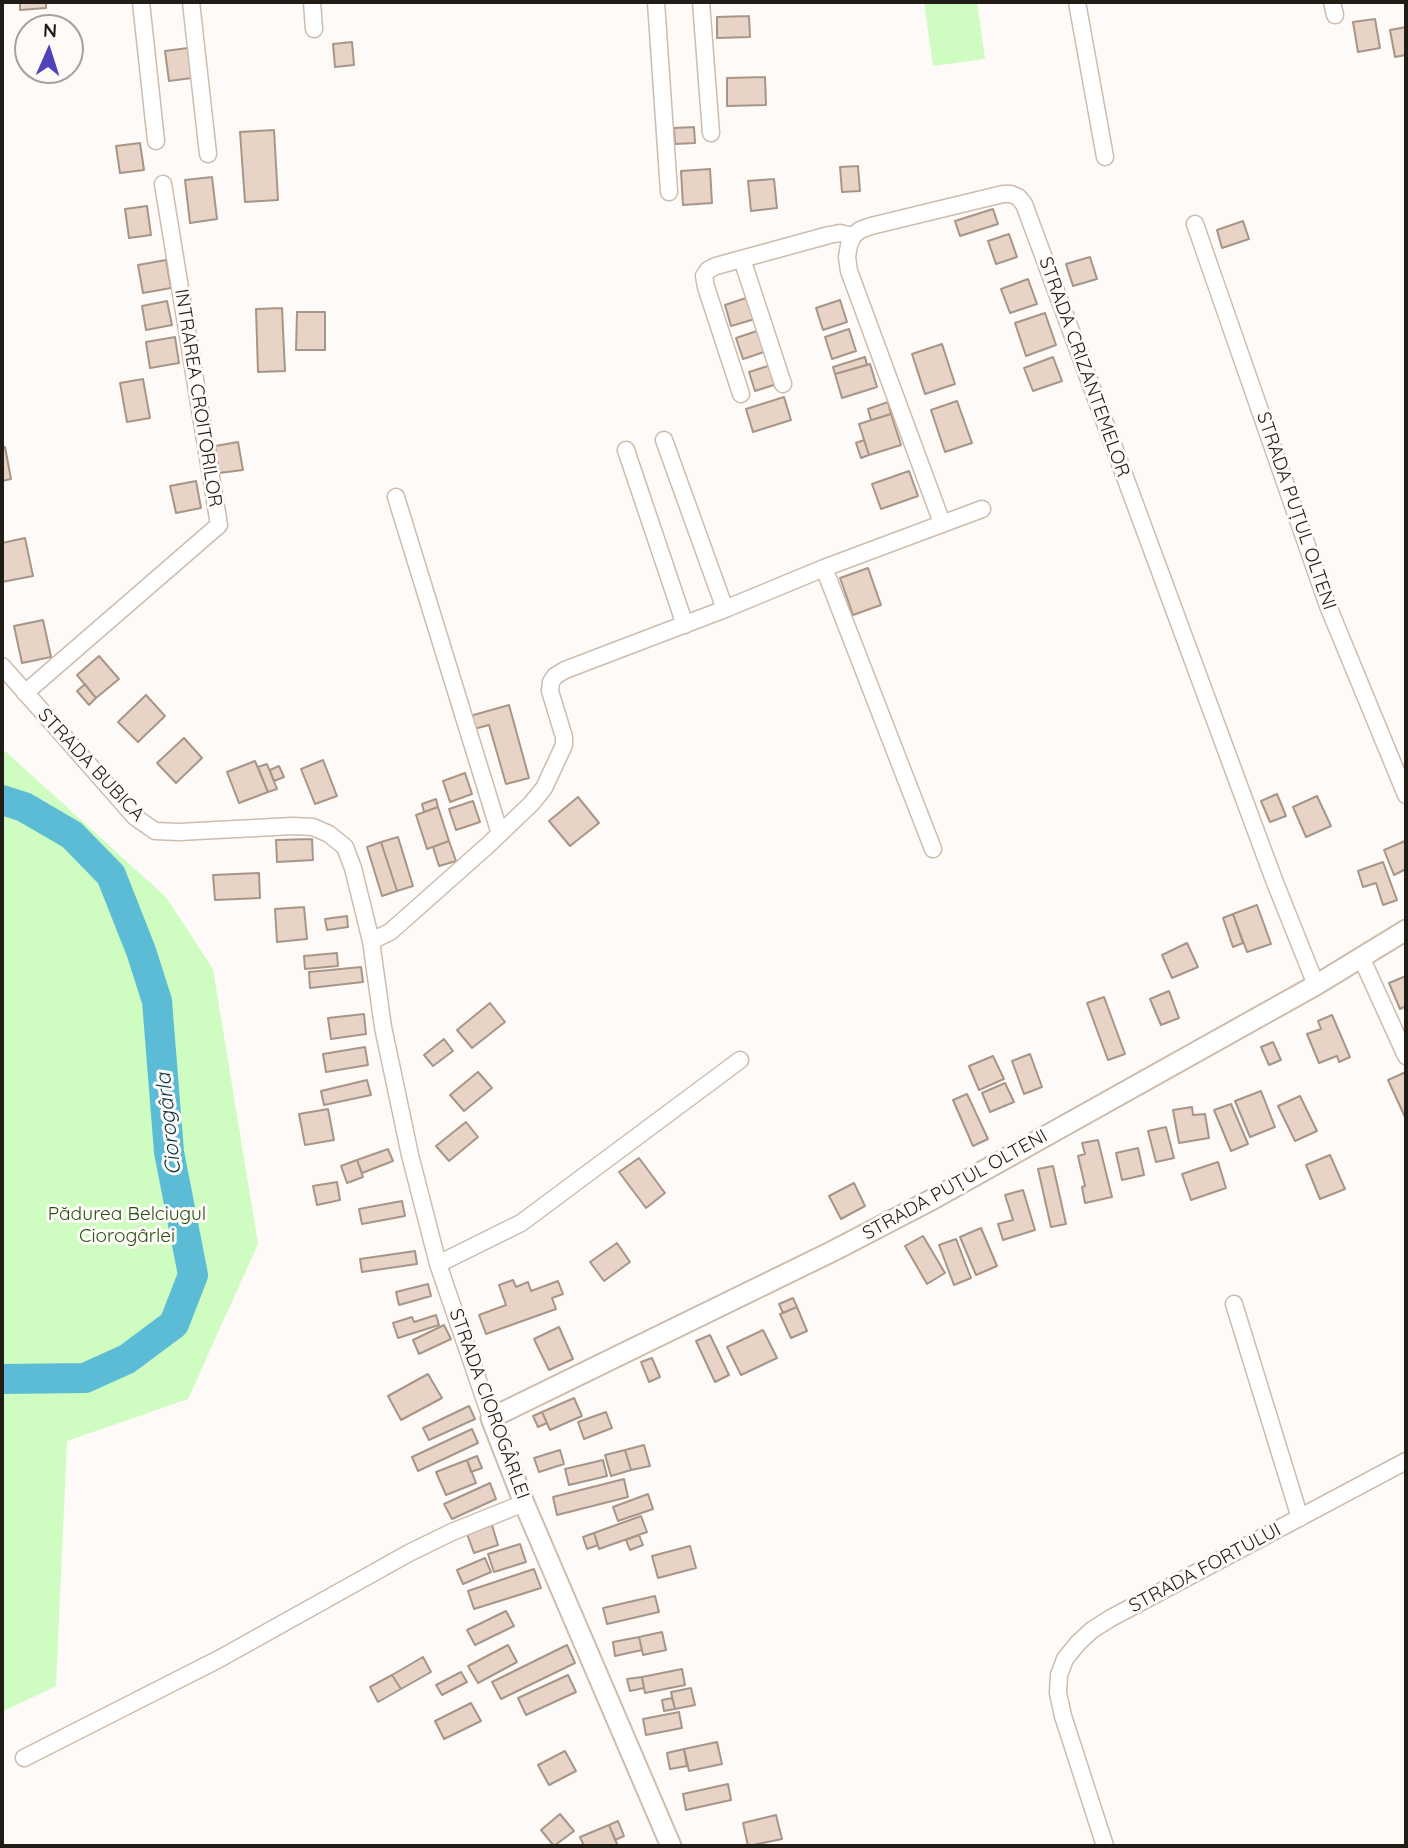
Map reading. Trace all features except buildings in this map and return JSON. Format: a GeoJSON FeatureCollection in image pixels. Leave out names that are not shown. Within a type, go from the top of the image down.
{"type":"FeatureCollection","features":[{"type":"Feature","properties":{"kind":"street"},"geometry":{"type":"LineString","coordinates":[[141,2],[156,141]]}},
{"type":"Feature","properties":{"kind":"street"},"geometry":{"type":"LineString","coordinates":[[191,2],[208,154]]}},
{"type":"Feature","properties":{"kind":"street"},"geometry":{"type":"LineString","coordinates":[[313,2],[314,30]]}},
{"type":"Feature","properties":{"kind":"street"},"geometry":{"type":"LineString","coordinates":[[656,2],[669,192]]}},
{"type":"Feature","properties":{"kind":"street"},"geometry":{"type":"LineString","coordinates":[[701,2],[711,133]]}},
{"type":"Feature","properties":{"kind":"street"},"geometry":{"type":"LineString","coordinates":[[1077,2],[1105,157]]}},
{"type":"Feature","properties":{"kind":"street","name":"INTRAREA CROITORILOR"},"geometry":{"type":"LineString","coordinates":[[25,693],[219,524],[163,184]]}},
{"type":"Feature","properties":{"kind":"street","name":"STRADA CRIZANTEMELOR"},"geometry":{"type":"LineString","coordinates":[[741,394],[706,287],[704,276],[708,270],[829,235],[840,233],[853,236],[871,226],[1003,194],[1018,197],[1024,204],[1274,880],[1316,985]]}},
{"type":"Feature","properties":{"kind":"street","name":"STRADA PUȚUL OLTENI"},"geometry":{"type":"LineString","coordinates":[[1195,223],[1328,606],[1406,795]]}},
{"type":"Feature","properties":{"kind":"street"},"geometry":{"type":"LineString","coordinates":[[853,236],[847,257],[849,271],[942,523]]}},
{"type":"Feature","properties":{"kind":"street"},"geometry":{"type":"LineString","coordinates":[[743,259],[783,383]]}},
{"type":"Feature","properties":{"kind":"street"},"geometry":{"type":"LineString","coordinates":[[664,440],[725,609]]}},
{"type":"Feature","properties":{"kind":"street"},"geometry":{"type":"LineString","coordinates":[[626,450],[685,625]]}},
{"type":"Feature","properties":{"kind":"street"},"geometry":{"type":"LineString","coordinates":[[396,497],[500,834]]}},
{"type":"Feature","properties":{"kind":"street"},"geometry":{"type":"LineString","coordinates":[[372,941],[390,932],[500,834],[544,788],[564,745],[550,691],[555,676],[824,568],[982,509]]}},
{"type":"Feature","properties":{"kind":"street"},"geometry":{"type":"LineString","coordinates":[[824,568],[933,849]]}},
{"type":"Feature","properties":{"kind":"street","name":"STRADA BUBICA"},"geometry":{"type":"LineString","coordinates":[[2,666],[135,817],[155,831],[293,826],[313,827],[329,834],[345,848],[353,868],[372,941]]}},
{"type":"Feature","properties":{"kind":"street","name":"STRADA PUȚUL OLTENI"},"geometry":{"type":"LineString","coordinates":[[491,1418],[833,1251],[933,1199],[1316,985],[1406,930]]}},
{"type":"Feature","properties":{"kind":"street","name":"STRADA CIOROGÂRLEI"},"geometry":{"type":"LineString","coordinates":[[372,941],[386,1040],[410,1155],[438,1264],[491,1418],[524,1503],[671,1846]]}},
{"type":"Feature","properties":{"kind":"street"},"geometry":{"type":"LineString","coordinates":[[1361,957],[1406,1056]]}},
{"type":"Feature","properties":{"kind":"street"},"geometry":{"type":"LineString","coordinates":[[438,1264],[521,1223],[740,1060]]}},
{"type":"Feature","properties":{"kind":"street"},"geometry":{"type":"LineString","coordinates":[[1234,1304],[1300,1518]]}},
{"type":"Feature","properties":{"kind":"street","name":"STRADA FORTULUI"},"geometry":{"type":"LineString","coordinates":[[1105,1846],[1058,1693],[1059,1675],[1065,1659],[1091,1630],[1111,1618],[1406,1461]]}},
{"type":"Feature","properties":{"kind":"street"},"geometry":{"type":"LineString","coordinates":[[24,1758],[219,1659],[409,1553],[452,1532],[524,1503]]}},
{"type":"Feature","properties":{"kind":"green space"},"geometry":{"type":"Polygon","coordinates":[[[924,2],[977,2],[985,59],[933,66],[924,2]]]}},
{"type":"Feature","properties":{"kind":"green space","name":"Pădurea Belciugul Ciorogârlei"},"geometry":{"type":"Polygon","coordinates":[[[2,751],[166,897],[213,969],[258,1244],[188,1399],[67,1441],[56,1686],[2,1712],[2,751]]]}},
{"type":"Feature","properties":{"kind":"waterway","name":"Ciorogârla"},"geometry":{"type":"LineString","coordinates":[[2,800],[24,807],[72,835],[111,875],[141,951],[157,1001],[169,1152],[193,1275],[174,1324],[127,1359],[85,1378],[2,1379]]}}]}
